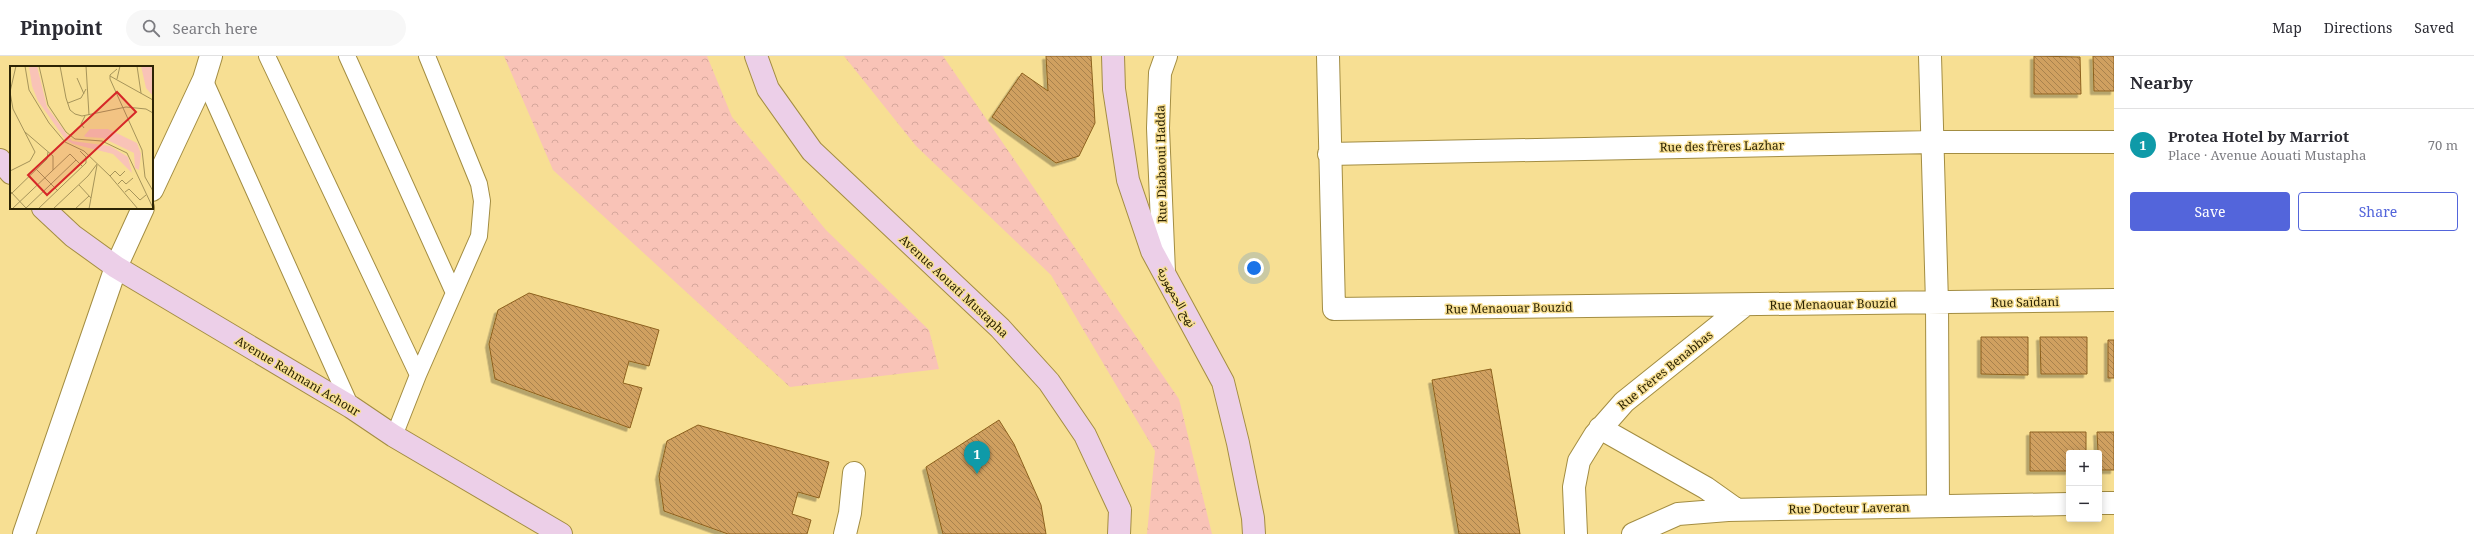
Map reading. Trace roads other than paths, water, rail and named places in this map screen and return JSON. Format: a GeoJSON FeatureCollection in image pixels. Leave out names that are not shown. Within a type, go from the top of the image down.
{"type":"FeatureCollection","features":[{"type":"Feature","properties":{"kind":"main road","name":"Avenue Aouati Mustapha"},"geometry":{"type":"LineString","coordinates":[[756,56],[768,89],[812,151],[1000,328],[1049,382],[1085,436],[1120,510],[1119,534]]}},
{"type":"Feature","properties":{"kind":"main road","name":"نهج الجمهورية"},"geometry":{"type":"LineString","coordinates":[[1113,56],[1114,89],[1128,180],[1152,251],[1223,382],[1238,443],[1253,518],[1254,534]]}},
{"type":"Feature","properties":{"kind":"main road"},"geometry":{"type":"LineString","coordinates":[[0,160],[10,172]]}},
{"type":"Feature","properties":{"kind":"main road","name":"Avenue Rahmani Achour"},"geometry":{"type":"LineString","coordinates":[[44,209],[73,236],[116,267],[351,407],[394,436],[562,534]]}},
{"type":"Feature","properties":{"kind":"street"},"geometry":{"type":"LineString","coordinates":[[153,188],[204,79],[211,56]]}},
{"type":"Feature","properties":{"kind":"street","name":"Rue Diabaoui Hadda"},"geometry":{"type":"LineString","coordinates":[[1164,272],[1158,128],[1160,73],[1166,56]]}},
{"type":"Feature","properties":{"kind":"street","name":"Rue Menaouar Bouzid"},"geometry":{"type":"LineString","coordinates":[[1328,56],[1329,154],[1334,310],[1937,303]]}},
{"type":"Feature","properties":{"kind":"street"},"geometry":{"type":"LineString","coordinates":[[1930,56],[1934,142],[1937,303],[1938,506]]}},
{"type":"Feature","properties":{"kind":"street","name":"Rue des frères Lazhar"},"geometry":{"type":"LineString","coordinates":[[1329,154],[1934,142],[2114,142]]}},
{"type":"Feature","properties":{"kind":"street"},"geometry":{"type":"LineString","coordinates":[[24,534],[116,267],[144,209]]}},
{"type":"Feature","properties":{"kind":"street","name":"Rue Saïdani"},"geometry":{"type":"LineString","coordinates":[[1937,303],[2114,300]]}},
{"type":"Feature","properties":{"kind":"street","name":"Rue frères Benabbas"},"geometry":{"type":"LineString","coordinates":[[1576,534],[1574,487],[1580,461],[1600,428],[1624,402],[1745,305]]}},
{"type":"Feature","properties":{"kind":"street"},"geometry":{"type":"LineString","coordinates":[[1600,428],[1706,488],[1736,510]]}},
{"type":"Feature","properties":{"kind":"street"},"geometry":{"type":"LineString","coordinates":[[845,534],[850,513],[854,473]]}},
{"type":"Feature","properties":{"kind":"street"},"geometry":{"type":"LineString","coordinates":[[2102,504],[2114,503]]}},
{"type":"Feature","properties":{"kind":"street","name":"Rue Docteur Laveran"},"geometry":{"type":"LineString","coordinates":[[1633,534],[1678,514],[1736,510],[2066,504]]}},
{"type":"Feature","properties":{"kind":"lane"},"geometry":{"type":"LineString","coordinates":[[267,56],[418,375]]}},
{"type":"Feature","properties":{"kind":"lane"},"geometry":{"type":"LineString","coordinates":[[347,56],[454,293]]}},
{"type":"Feature","properties":{"kind":"lane"},"geometry":{"type":"LineString","coordinates":[[394,436],[418,375],[479,236],[482,201],[479,184],[427,56]]}},
{"type":"Feature","properties":{"kind":"lane"},"geometry":{"type":"LineString","coordinates":[[204,79],[351,407]]}},
{"type":"Feature","properties":{"kind":"place","name":"Protea Hotel by Marriot"},"geometry":{"type":"Point","coordinates":[977,474]}}]}
